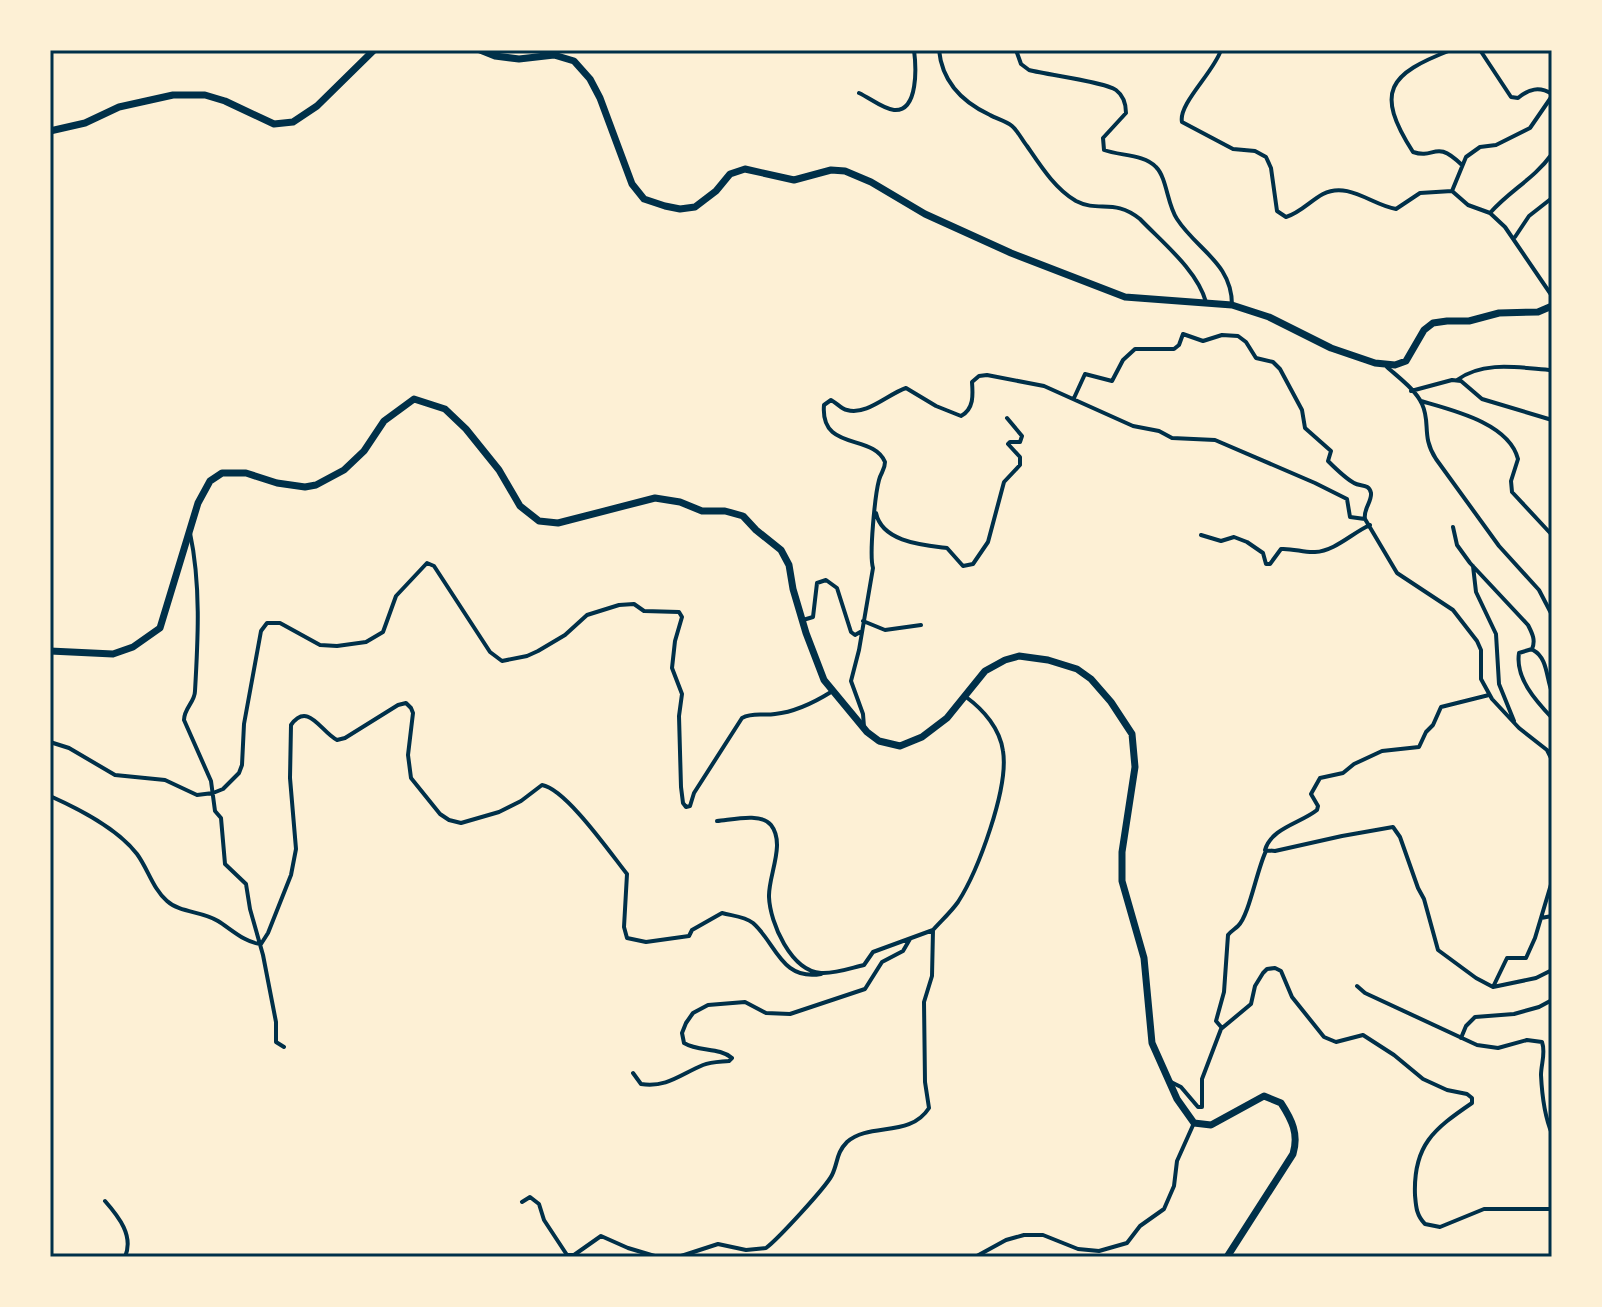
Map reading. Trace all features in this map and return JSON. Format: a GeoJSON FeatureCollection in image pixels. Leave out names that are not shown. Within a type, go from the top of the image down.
{"type":"FeatureCollection","features":[{"type":"Feature","properties":{"kind":"main road"},"geometry":{"type":"LineString","coordinates":[[50,131],[85,123],[119,107],[173,95],[205,95],[274,124],[293,122],[317,106],[374,50]]}},
{"type":"Feature","properties":{"kind":"main road"},"geometry":{"type":"LineString","coordinates":[[480,50],[495,56],[519,59],[554,55],[574,61],[590,79],[632,184],[644,199],[680,209],[695,207],[716,191],[730,174],[745,169],[794,180],[831,170],[845,171],[871,182],[925,214],[1011,253],[1125,297],[1232,305],[1269,317],[1331,348],[1384,364],[1395,365],[1406,361],[1424,330],[1433,323],[1469,321],[1499,313],[1538,312],[1552,306]]}},
{"type":"Feature","properties":{"kind":"main road"},"geometry":{"type":"LineString","coordinates":[[50,651],[113,654],[133,647],[160,628],[198,503],[210,481],[222,473],[246,473],[277,483],[305,487],[316,485],[344,470],[364,451],[384,421],[414,399],[445,409],[466,429],[499,470],[520,506],[539,521],[558,523],[655,498],[680,502],[702,511],[725,511],[743,516],[781,550],[789,565],[793,589],[818,669],[831,692],[879,741],[889,745],[908,744],[947,718],[985,671],[1005,660],[1019,656],[1077,669],[1091,679],[1111,702],[1132,734],[1135,767],[1122,852],[1122,881],[1144,958],[1152,1043],[1169,1081],[1187,1116],[1194,1123],[1211,1125],[1264,1096],[1281,1103],[1295,1130],[1293,1154],[1227,1257]]}},
{"type":"Feature","properties":{"kind":"street"},"geometry":{"type":"LineString","coordinates":[[859,93],[890,109],[898,110],[906,106],[914,86],[914,50]]}},
{"type":"Feature","properties":{"kind":"street"},"geometry":{"type":"LineString","coordinates":[[939,50],[945,73],[962,97],[973,107],[1014,128],[1041,166],[1073,199],[1089,205],[1115,206],[1130,211],[1140,219],[1192,276],[1206,302]]}},
{"type":"Feature","properties":{"kind":"street"},"geometry":{"type":"LineString","coordinates":[[1016,50],[1021,64],[1029,70],[1108,86],[1120,93],[1126,113],[1103,138],[1104,150],[1147,161],[1158,168],[1166,197],[1178,220],[1222,267],[1232,293],[1232,305]]}},
{"type":"Feature","properties":{"kind":"street"},"geometry":{"type":"LineString","coordinates":[[1221,50],[1210,72],[1182,110],[1182,122],[1233,149],[1255,151],[1266,157],[1271,168],[1275,207],[1281,216],[1290,217],[1334,190],[1396,209],[1420,193],[1452,191],[1468,205],[1490,213],[1515,237],[1552,296]]}},
{"type":"Feature","properties":{"kind":"street"},"geometry":{"type":"LineString","coordinates":[[1451,50],[1404,73],[1391,97],[1391,109],[1413,152],[1445,151],[1462,165]]}},
{"type":"Feature","properties":{"kind":"street"},"geometry":{"type":"LineString","coordinates":[[1452,191],[1458,183],[1466,157],[1480,147],[1496,145],[1530,128],[1552,95],[1526,90],[1520,97],[1511,97],[1480,50]]}},
{"type":"Feature","properties":{"kind":"street"},"geometry":{"type":"LineString","coordinates":[[1490,213],[1531,179],[1552,154]]}},
{"type":"Feature","properties":{"kind":"street"},"geometry":{"type":"LineString","coordinates":[[1515,237],[1529,216],[1552,198]]}},
{"type":"Feature","properties":{"kind":"street"},"geometry":{"type":"LineString","coordinates":[[1074,398],[1085,374],[1112,381],[1123,360],[1135,349],[1174,349],[1183,334],[1203,341],[1222,335],[1238,336],[1256,358],[1275,363],[1286,376],[1302,410],[1305,428],[1331,451],[1328,461],[1354,483],[1370,490],[1365,519],[1393,569],[1453,610],[1481,650],[1481,679],[1489,695],[1515,723],[1549,748],[1552,760]]}},
{"type":"Feature","properties":{"kind":"street"},"geometry":{"type":"LineString","coordinates":[[1384,364],[1421,401],[1428,446],[1499,546],[1539,590],[1552,615]]}},
{"type":"Feature","properties":{"kind":"street"},"geometry":{"type":"LineString","coordinates":[[1411,391],[1457,380],[1469,372],[1488,368],[1552,370]]}},
{"type":"Feature","properties":{"kind":"street"},"geometry":{"type":"LineString","coordinates":[[864,729],[863,714],[851,681],[873,568],[870,559],[879,479],[885,468],[883,457],[875,450],[834,433],[825,420],[823,412],[826,402],[836,401],[844,409],[857,411],[872,407],[886,396],[906,388],[936,406],[961,416],[968,411],[973,398],[972,382],[979,376],[1044,386],[1133,426],[1159,431],[1178,439],[1215,440],[1347,499],[1350,517],[1365,519]]}},
{"type":"Feature","properties":{"kind":"street"},"geometry":{"type":"LineString","coordinates":[[1457,380],[1482,399],[1552,420]]}},
{"type":"Feature","properties":{"kind":"street"},"geometry":{"type":"LineString","coordinates":[[1421,401],[1470,416],[1505,437],[1518,459],[1511,481],[1512,492],[1552,535]]}},
{"type":"Feature","properties":{"kind":"street"},"geometry":{"type":"LineString","coordinates":[[876,511],[878,523],[886,532],[923,546],[947,548],[963,566],[973,564],[988,542],[1004,482],[1020,465],[1020,457],[1008,444],[1020,442],[1022,436],[1007,418]]}},
{"type":"Feature","properties":{"kind":"street"},"geometry":{"type":"LineString","coordinates":[[1201,535],[1221,541],[1234,537],[1247,542],[1261,551],[1266,564],[1270,564],[1281,549],[1304,549],[1313,553],[1350,538],[1370,525]]}},
{"type":"Feature","properties":{"kind":"street"},"geometry":{"type":"LineString","coordinates":[[1453,527],[1457,545],[1473,566],[1476,592],[1496,634],[1498,678],[1515,723]]}},
{"type":"Feature","properties":{"kind":"street"},"geometry":{"type":"LineString","coordinates":[[189,531],[194,550],[196,589],[196,693],[184,713],[184,720],[206,766],[215,811],[221,818],[225,864],[246,884],[276,1022],[276,1042],[284,1047]]}},
{"type":"Feature","properties":{"kind":"street"},"geometry":{"type":"LineString","coordinates":[[50,742],[69,748],[115,775],[165,780],[190,793],[213,793],[235,779],[242,765],[244,724],[261,631],[267,623],[280,623],[320,645],[366,642],[383,632],[396,596],[427,563],[434,566],[485,646],[502,661],[538,651],[565,635],[587,615],[619,605],[628,603],[644,611],[674,611],[681,614],[672,668],[682,694],[679,716],[681,787],[686,807],[690,806],[694,793],[742,718],[752,714],[772,715],[794,710],[831,692]]}},
{"type":"Feature","properties":{"kind":"street"},"geometry":{"type":"LineString","coordinates":[[1470,563],[1528,625],[1534,639],[1532,649]]}},
{"type":"Feature","properties":{"kind":"street"},"geometry":{"type":"LineString","coordinates":[[803,620],[813,617],[817,583],[826,580],[837,588],[851,632],[855,635],[862,631]]}},
{"type":"Feature","properties":{"kind":"street"},"geometry":{"type":"LineString","coordinates":[[863,621],[885,630],[921,625]]}},
{"type":"Feature","properties":{"kind":"street"},"geometry":{"type":"LineString","coordinates":[[1552,692],[1538,652],[1532,649],[1518,654],[1521,674],[1532,694],[1552,718]]}},
{"type":"Feature","properties":{"kind":"street"},"geometry":{"type":"LineString","coordinates":[[1222,1028],[1216,1021],[1224,992],[1228,935],[1248,912],[1249,898],[1266,851],[1265,845],[1295,821],[1305,819],[1317,810],[1311,794],[1320,778],[1343,773],[1354,764],[1382,751],[1419,747],[1441,707],[1489,695]]}},
{"type":"Feature","properties":{"kind":"street"},"geometry":{"type":"LineString","coordinates":[[261,944],[291,875],[296,849],[290,778],[291,725],[296,718],[311,716],[337,740],[406,703],[413,713],[408,755],[411,778],[440,814],[455,823],[475,820],[521,801],[542,785],[554,788],[627,874],[624,927],[627,938],[646,942],[689,936],[692,930],[722,913],[754,924],[777,955],[794,969],[808,975],[864,965],[873,952],[933,930],[958,902],[986,843],[1004,761],[998,735],[979,708],[964,696]]}},
{"type":"Feature","properties":{"kind":"street"},"geometry":{"type":"LineString","coordinates":[[50,796],[70,805],[124,840],[163,897],[172,905],[215,918],[251,943],[261,944]]}},
{"type":"Feature","properties":{"kind":"street"},"geometry":{"type":"LineString","coordinates":[[717,821],[755,818],[765,820],[773,827],[776,846],[769,894],[771,915],[784,946],[808,968],[821,974]]}},
{"type":"Feature","properties":{"kind":"street"},"geometry":{"type":"LineString","coordinates":[[1266,851],[1393,827],[1400,837],[1424,899],[1438,950],[1493,987],[1536,978],[1552,970]]}},
{"type":"Feature","properties":{"kind":"street"},"geometry":{"type":"LineString","coordinates":[[1493,987],[1507,958],[1526,958],[1550,895],[1552,881]]}},
{"type":"Feature","properties":{"kind":"street"},"geometry":{"type":"LineString","coordinates":[[1541,918],[1552,916]]}},
{"type":"Feature","properties":{"kind":"street"},"geometry":{"type":"LineString","coordinates":[[678,1257],[718,1244],[746,1250],[766,1248],[831,1177],[836,1156],[849,1141],[861,1134],[909,1125],[927,1112],[930,1103],[925,1082],[924,1002],[932,976],[933,930]]}},
{"type":"Feature","properties":{"kind":"street"},"geometry":{"type":"LineString","coordinates":[[633,1073],[641,1084],[658,1085],[677,1080],[703,1065],[729,1061],[732,1058],[728,1054],[698,1049],[684,1043],[682,1033],[693,1013],[708,1005],[745,1002],[773,1014],[790,1014],[812,1008],[865,989],[882,962],[903,951],[910,939]]}},
{"type":"Feature","properties":{"kind":"street"},"geometry":{"type":"LineString","coordinates":[[1169,1081],[1181,1087],[1198,1107],[1202,1107],[1202,1079],[1222,1028],[1251,1004],[1255,986],[1264,971],[1271,968],[1279,970],[1292,997],[1327,1039],[1336,1042],[1363,1035],[1423,1079],[1472,1098],[1472,1103],[1442,1125],[1418,1154],[1414,1178],[1416,1207],[1418,1216],[1425,1224],[1440,1227],[1484,1209],[1552,1209]]}},
{"type":"Feature","properties":{"kind":"street"},"geometry":{"type":"LineString","coordinates":[[1357,986],[1365,993],[1477,1045],[1498,1048],[1527,1040],[1542,1042],[1542,1101],[1552,1134]]}},
{"type":"Feature","properties":{"kind":"street"},"geometry":{"type":"LineString","coordinates":[[1461,1038],[1466,1026],[1475,1017],[1514,1014],[1552,1000]]}},
{"type":"Feature","properties":{"kind":"street"},"geometry":{"type":"LineString","coordinates":[[975,1257],[1006,1240],[1024,1235],[1043,1235],[1088,1250],[1110,1249],[1127,1243],[1140,1226],[1164,1209],[1174,1186],[1177,1161],[1194,1123]]}},
{"type":"Feature","properties":{"kind":"street"},"geometry":{"type":"LineString","coordinates":[[522,1202],[530,1197],[539,1204],[544,1220],[567,1255],[574,1255],[601,1236],[658,1257]]}},
{"type":"Feature","properties":{"kind":"street"},"geometry":{"type":"LineString","coordinates":[[105,1201],[126,1232],[128,1245],[125,1257]]}}]}
